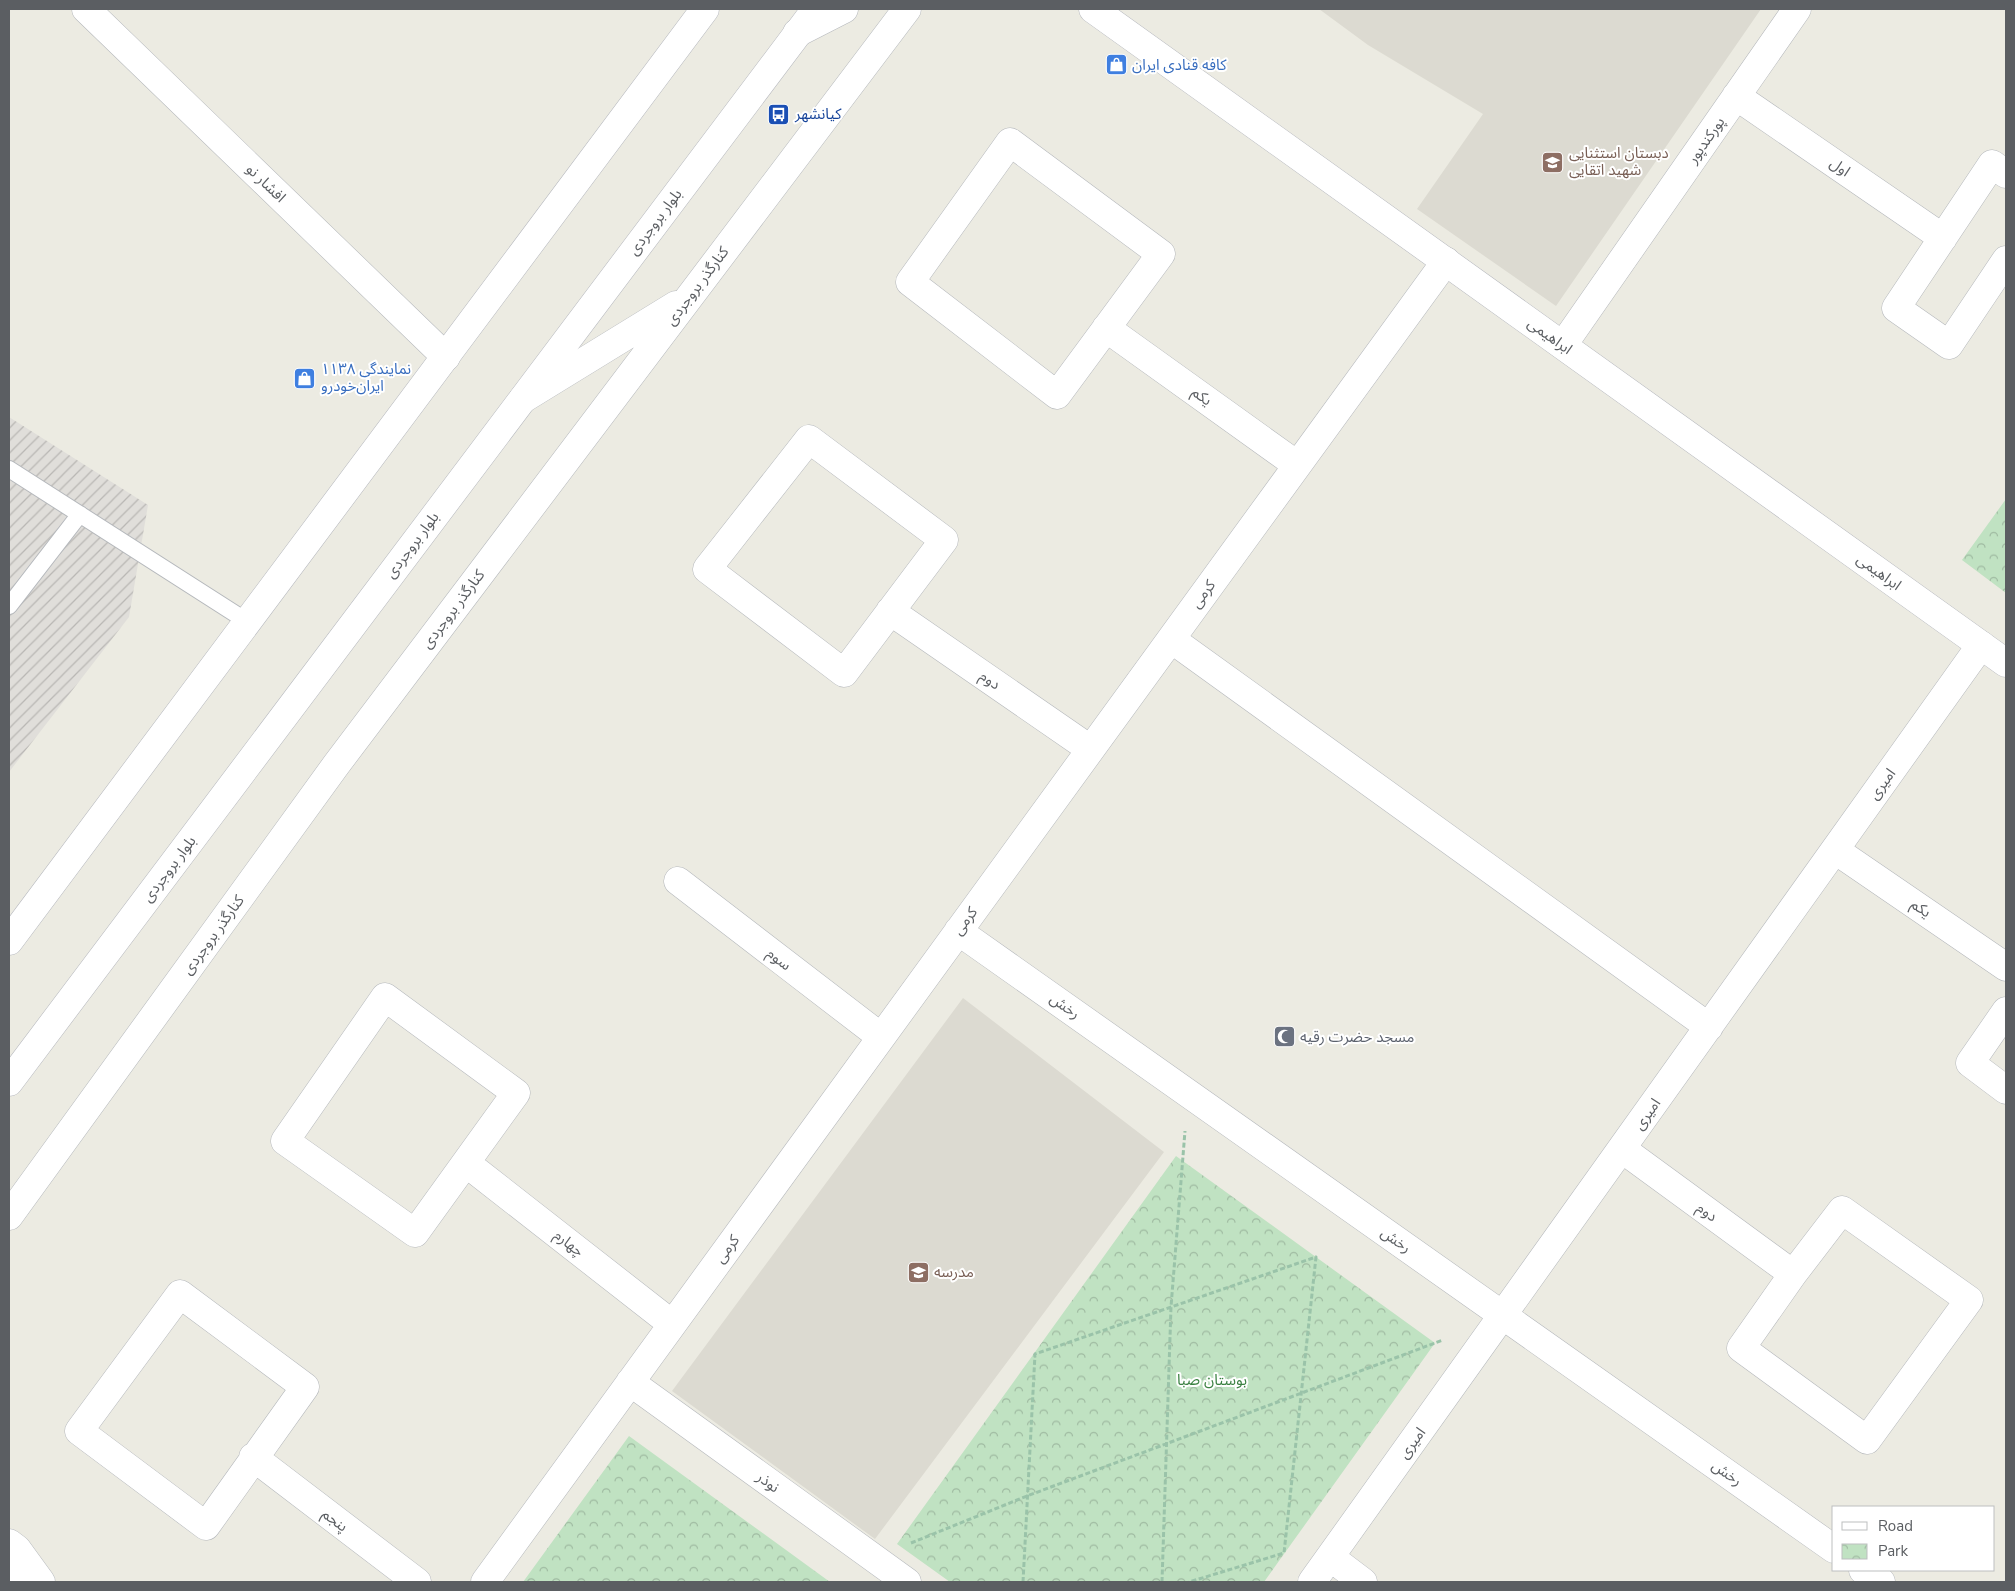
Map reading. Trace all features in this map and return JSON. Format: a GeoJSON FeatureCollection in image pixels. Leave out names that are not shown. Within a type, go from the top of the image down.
{"type":"FeatureCollection","features":[{"type":"Feature","properties":{"kind":"street","name":"افشار نو"},"geometry":{"type":"LineString","coordinates":[[86,9],[446,357]]}},
{"type":"Feature","properties":{"kind":"street"},"geometry":{"type":"LineString","coordinates":[[9,941],[705,9]]}},
{"type":"Feature","properties":{"kind":"street","name":"بلوار بروجردی"},"geometry":{"type":"LineString","coordinates":[[9,1082],[816,9]]}},
{"type":"Feature","properties":{"kind":"street"},"geometry":{"type":"LineString","coordinates":[[797,34],[844,9]]}},
{"type":"Feature","properties":{"kind":"street","name":"کنارگذر بروجردی"},"geometry":{"type":"LineString","coordinates":[[9,1216],[336,765],[907,9]]}},
{"type":"Feature","properties":{"kind":"street","name":"ابراهیمی"},"geometry":{"type":"LineString","coordinates":[[1094,9],[2006,664]]}},
{"type":"Feature","properties":{"kind":"street","name":"پورکندپور"},"geometry":{"type":"LineString","coordinates":[[1563,345],[1797,9]]}},
{"type":"Feature","properties":{"kind":"street","name":"اول"},"geometry":{"type":"LineString","coordinates":[[1736,96],[1943,238]]}},
{"type":"Feature","properties":{"kind":"street"},"geometry":{"type":"LineString","coordinates":[[1010,142],[1161,254],[1106,328],[1057,395],[910,282],[1010,142]]}},
{"type":"Feature","properties":{"kind":"street"},"geometry":{"type":"LineString","coordinates":[[2006,174],[1992,164],[1896,308],[1949,345],[2006,260]]}},
{"type":"Feature","properties":{"kind":"street","name":"کرمی"},"geometry":{"type":"LineString","coordinates":[[485,1582],[1446,261]]}},
{"type":"Feature","properties":{"kind":"street"},"geometry":{"type":"LineString","coordinates":[[521,400],[689,297]]}},
{"type":"Feature","properties":{"kind":"street","name":"یکم"},"geometry":{"type":"LineString","coordinates":[[1106,328],[1297,465]]}},
{"type":"Feature","properties":{"kind":"street"},"geometry":{"type":"LineString","coordinates":[[808,438],[944,540],[890,611],[844,673],[707,569],[808,438]]}},
{"type":"Feature","properties":{"kind":"street","name":"دوم"},"geometry":{"type":"LineString","coordinates":[[890,611],[1090,749]]}},
{"type":"Feature","properties":{"kind":"street"},"geometry":{"type":"LineString","coordinates":[[1171,639],[1708,1027]]}},
{"type":"Feature","properties":{"kind":"street","name":"امیری"},"geometry":{"type":"LineString","coordinates":[[1312,1582],[1981,645]]}},
{"type":"Feature","properties":{"kind":"street","name":"یکم"},"geometry":{"type":"LineString","coordinates":[[1835,850],[2006,967]]}},
{"type":"Feature","properties":{"kind":"street","name":"سوم"},"geometry":{"type":"LineString","coordinates":[[678,881],[881,1037]]}},
{"type":"Feature","properties":{"kind":"street","name":"رخش"},"geometry":{"type":"LineString","coordinates":[[958,931],[1832,1548]]}},
{"type":"Feature","properties":{"kind":"street"},"geometry":{"type":"LineString","coordinates":[[385,996],[516,1093],[466,1163],[415,1233],[284,1141],[385,996]]}},
{"type":"Feature","properties":{"kind":"street"},"geometry":{"type":"LineString","coordinates":[[2006,1011],[1970,1063],[2006,1090]]}},
{"type":"Feature","properties":{"kind":"street","name":"دوم"},"geometry":{"type":"LineString","coordinates":[[1622,1149],[1793,1274]]}},
{"type":"Feature","properties":{"kind":"street","name":"چهارم"},"geometry":{"type":"LineString","coordinates":[[466,1163],[672,1324]]}},
{"type":"Feature","properties":{"kind":"street"},"geometry":{"type":"LineString","coordinates":[[1842,1210],[1969,1300],[1867,1440],[1741,1348],[1793,1274],[1842,1210]]}},
{"type":"Feature","properties":{"kind":"street"},"geometry":{"type":"LineString","coordinates":[[180,1294],[305,1387],[253,1457],[206,1526],[79,1431],[180,1294]]}},
{"type":"Feature","properties":{"kind":"street","name":"نوذر"},"geometry":{"type":"LineString","coordinates":[[630,1382],[907,1582]]}},
{"type":"Feature","properties":{"kind":"street","name":"پنجم"},"geometry":{"type":"LineString","coordinates":[[253,1457],[417,1582]]}},
{"type":"Feature","properties":{"kind":"street"},"geometry":{"type":"LineString","coordinates":[[9,1543],[16,1549],[41,1582]]}},
{"type":"Feature","properties":{"kind":"street"},"geometry":{"type":"LineString","coordinates":[[1330,1557],[1364,1582]]}},
{"type":"Feature","properties":{"kind":"street"},"geometry":{"type":"LineString","coordinates":[[1864,1571],[1881,1582]]}},
{"type":"Feature","properties":{"kind":"street"},"geometry":{"type":"LineString","coordinates":[[9,1576],[18,1582]]}},
{"type":"Feature","properties":{"kind":"lane"},"geometry":{"type":"LineString","coordinates":[[9,469],[248,622]]}},
{"type":"Feature","properties":{"kind":"lane"},"geometry":{"type":"LineString","coordinates":[[9,606],[80,514]]}},
{"type":"Feature","properties":{"kind":"path"},"geometry":{"type":"LineString","coordinates":[[1162,1582],[1171,1307],[1188,1093]]}},
{"type":"Feature","properties":{"kind":"path"},"geometry":{"type":"LineString","coordinates":[[1023,1582],[1035,1354],[1316,1257],[1284,1554],[1189,1582]]}},
{"type":"Feature","properties":{"kind":"path"},"geometry":{"type":"LineString","coordinates":[[874,1558],[1027,1496],[1444,1340]]}},
{"type":"Feature","properties":{"kind":"shaded area","name":"دبستان استثنایی شهید اتقایی"},"geometry":{"type":"Polygon","coordinates":[[[1319,9],[1761,9],[1556,306],[1417,209],[1483,114],[1368,45],[1319,9]]]}},
{"type":"Feature","properties":{"kind":"shaded area"},"geometry":{"type":"Polygon","coordinates":[[[9,417],[148,505],[129,617],[9,772],[9,417]]]}},
{"type":"Feature","properties":{"kind":"shaded area","name":"مدرسه"},"geometry":{"type":"Polygon","coordinates":[[[963,998],[1164,1152],[875,1539],[672,1391],[963,998]]]}},
{"type":"Feature","properties":{"kind":"green space"},"geometry":{"type":"Polygon","coordinates":[[[2006,499],[2006,593],[1962,560],[2006,499]]]}},
{"type":"Feature","properties":{"kind":"green space","name":"بوستان صبا"},"geometry":{"type":"Polygon","coordinates":[[[1176,1156],[1435,1343],[1264,1582],[950,1582],[897,1544],[1176,1156]]]}},
{"type":"Feature","properties":{"kind":"green space"},"geometry":{"type":"Polygon","coordinates":[[[629,1436],[830,1582],[523,1582],[629,1436]]]}},
{"type":"Feature","properties":{"kind":"place","name":"کافه قنادی ایران"},"geometry":{"type":"Point","coordinates":[1116,65]}},
{"type":"Feature","properties":{"kind":"place","name":"کیانشهر"},"geometry":{"type":"Point","coordinates":[779,114]}},
{"type":"Feature","properties":{"kind":"place","name":"دبستان استثنایی شهید اتقایی"},"geometry":{"type":"Point","coordinates":[1553,162]}},
{"type":"Feature","properties":{"kind":"place","name":"نمایندگی ۱۱۳۸ ایران‌خودرو"},"geometry":{"type":"Point","coordinates":[305,378]}},
{"type":"Feature","properties":{"kind":"place","name":"مسجد حضرت رقیه"},"geometry":{"type":"Point","coordinates":[1284,1037]}},
{"type":"Feature","properties":{"kind":"place","name":"مدرسه"},"geometry":{"type":"Point","coordinates":[918,1272]}}]}
